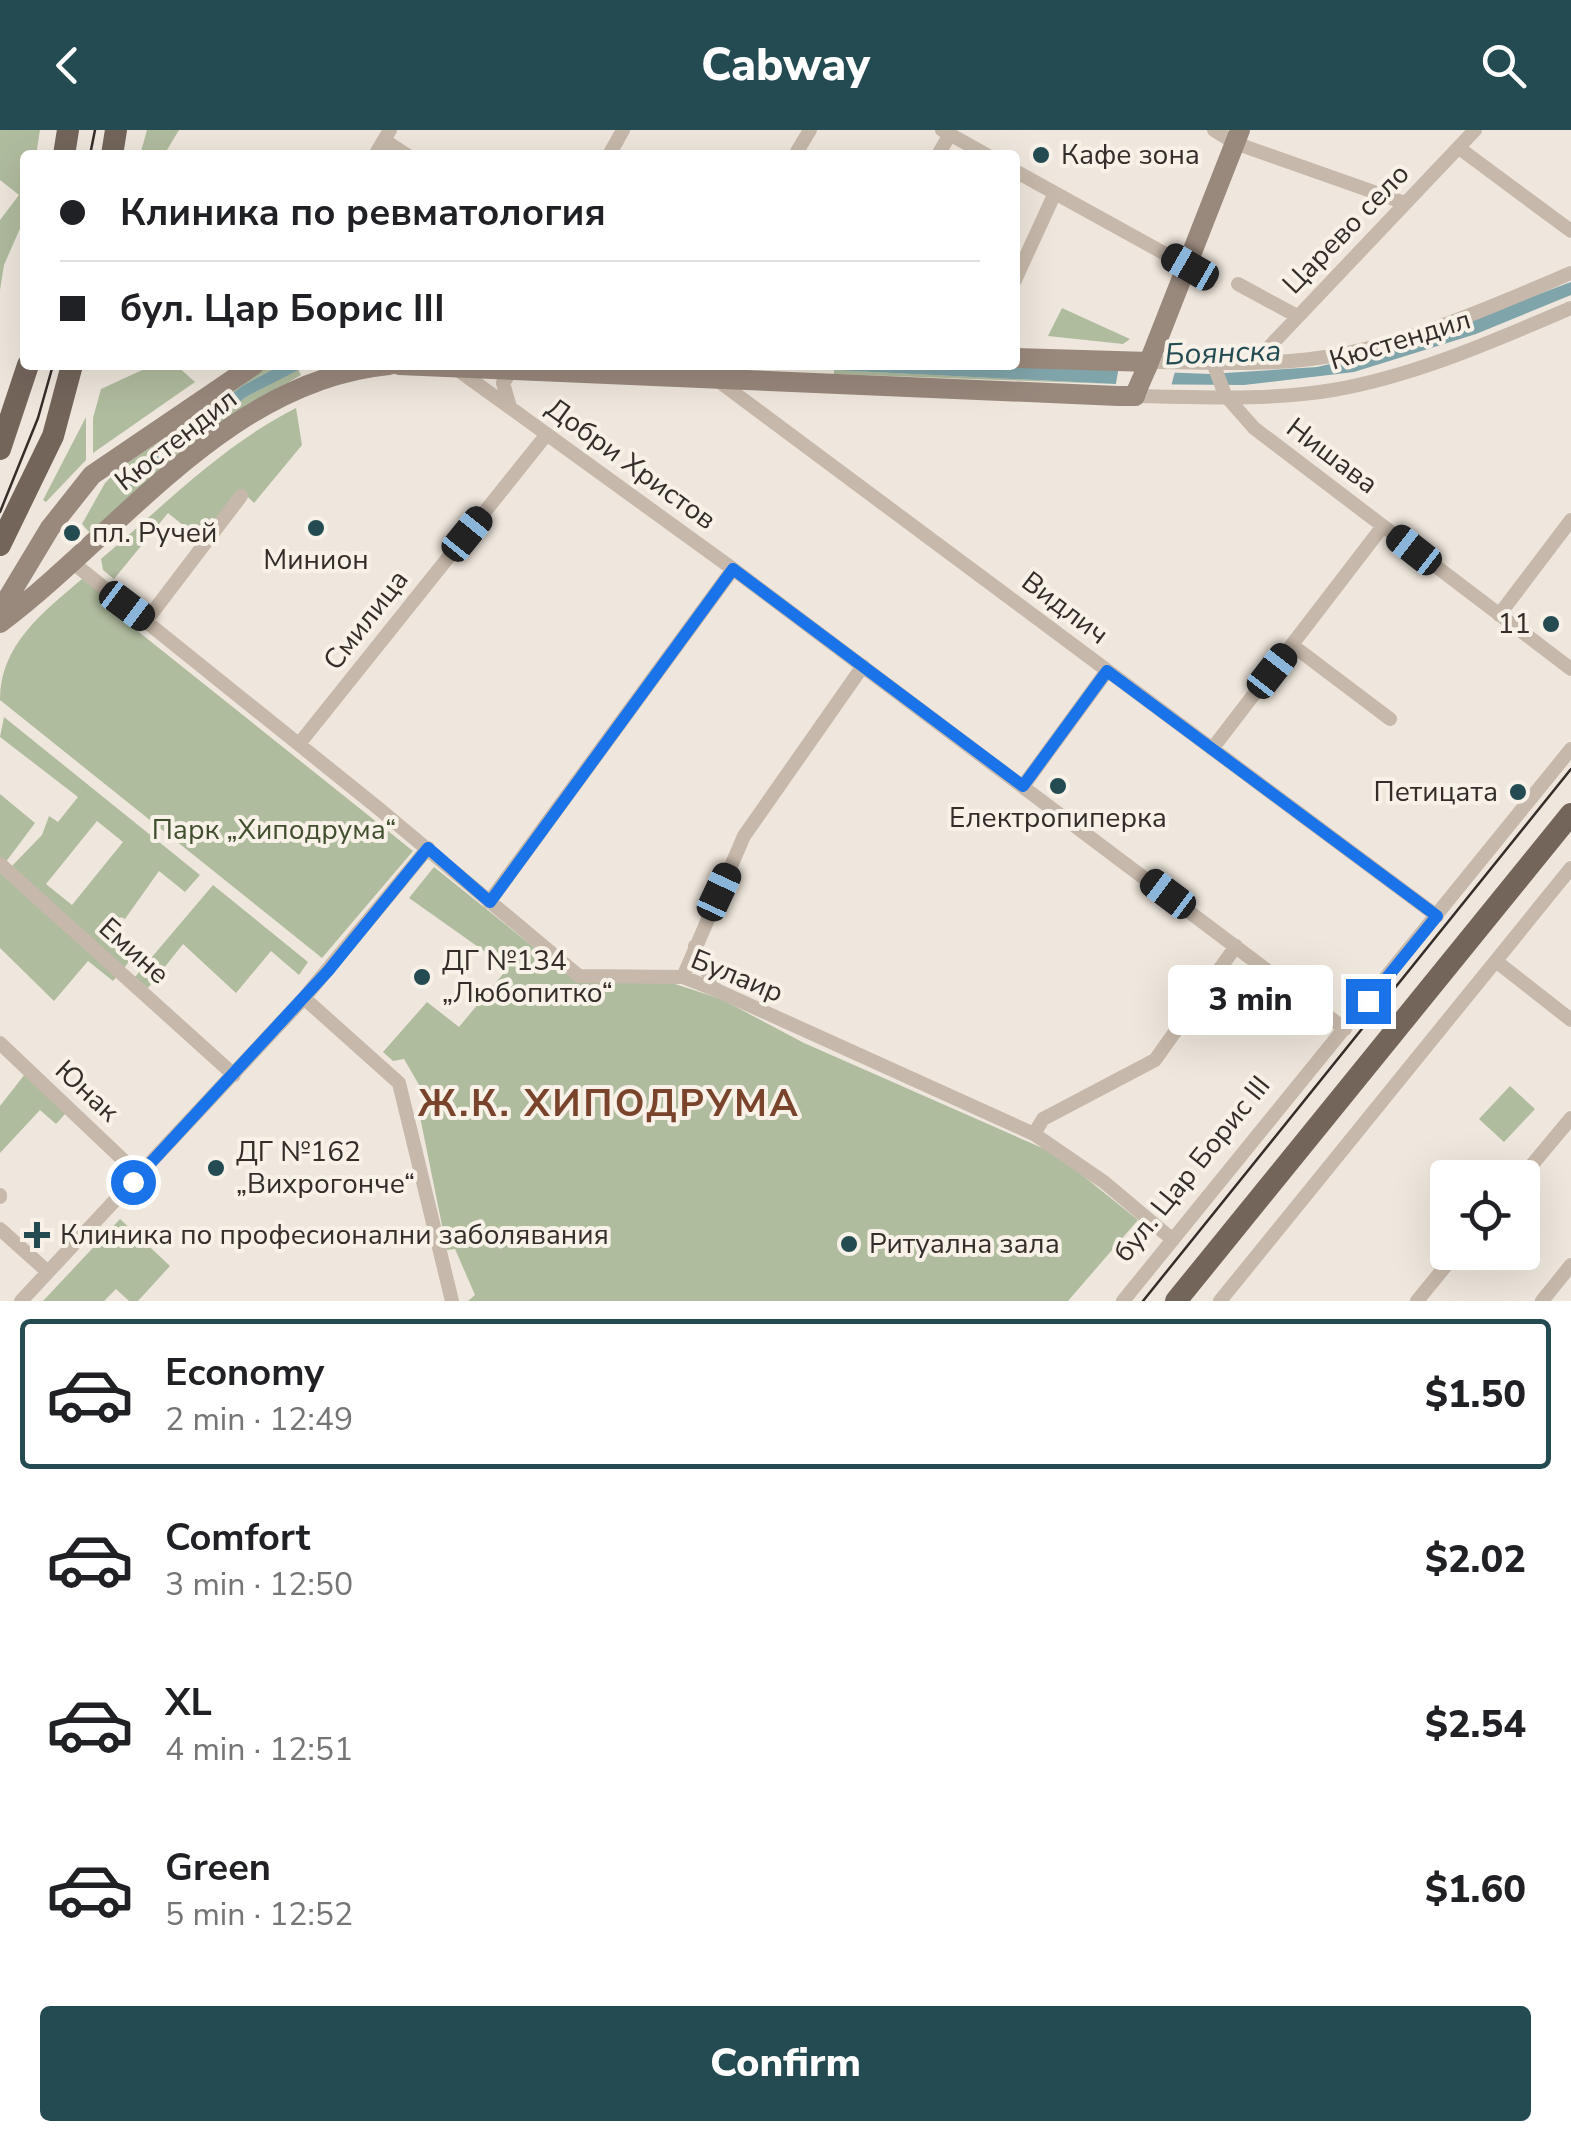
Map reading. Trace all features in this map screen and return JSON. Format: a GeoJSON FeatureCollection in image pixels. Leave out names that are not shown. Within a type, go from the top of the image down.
{"type":"FeatureCollection","features":[{"type":"Feature","properties":{"kind":"main road"},"geometry":{"type":"LineString","coordinates":[[0,449],[26,370]]}},
{"type":"Feature","properties":{"kind":"main road"},"geometry":{"type":"LineString","coordinates":[[0,545],[53,436],[71,370]]}},
{"type":"Feature","properties":{"kind":"main road"},"geometry":{"type":"LineString","coordinates":[[1176,1301],[1571,814]]}},
{"type":"Feature","properties":{"kind":"street"},"geometry":{"type":"LineString","coordinates":[[1214,130],[1405,203]]}},
{"type":"Feature","properties":{"kind":"street","name":"Царево село"},"geometry":{"type":"LineString","coordinates":[[1254,363],[1475,130]]}},
{"type":"Feature","properties":{"kind":"street"},"geometry":{"type":"LineString","coordinates":[[946,132],[978,150]]}},
{"type":"Feature","properties":{"kind":"street"},"geometry":{"type":"LineString","coordinates":[[1136,393],[1190,267],[1238,136]]}},
{"type":"Feature","properties":{"kind":"street"},"geometry":{"type":"LineString","coordinates":[[1459,148],[1571,232]]}},
{"type":"Feature","properties":{"kind":"street"},"geometry":{"type":"LineString","coordinates":[[1020,174],[1190,267]]}},
{"type":"Feature","properties":{"kind":"street"},"geometry":{"type":"LineString","coordinates":[[1020,269],[1055,193]]}},
{"type":"Feature","properties":{"kind":"street","name":"Кюстендил"},"geometry":{"type":"LineString","coordinates":[[1020,358],[1214,366],[1320,358],[1380,344],[1571,273]]}},
{"type":"Feature","properties":{"kind":"street"},"geometry":{"type":"LineString","coordinates":[[1238,284],[1297,316]]}},
{"type":"Feature","properties":{"kind":"street","name":"Кюстендил"},"geometry":{"type":"LineString","coordinates":[[563,370],[1260,396],[1331,390],[1392,375],[1571,308]]}},
{"type":"Feature","properties":{"kind":"street","name":"Нишава"},"geometry":{"type":"LineString","coordinates":[[1214,366],[1225,396],[1254,428],[1571,670]]}},
{"type":"Feature","properties":{"kind":"street","name":"Кюстендил"},"geometry":{"type":"LineString","coordinates":[[0,611],[5,591],[79,488],[106,463],[246,370]]}},
{"type":"Feature","properties":{"kind":"street","name":"Кюстендил"},"geometry":{"type":"LineString","coordinates":[[23,606],[180,469],[271,402],[324,378],[364,370]]}},
{"type":"Feature","properties":{"kind":"street","name":"Добри Христов"},"geometry":{"type":"LineString","coordinates":[[459,370],[733,569],[1345,1029]]}},
{"type":"Feature","properties":{"kind":"street","name":"Добри Христов"},"geometry":{"type":"LineString","coordinates":[[510,408],[503,392],[512,370]]}},
{"type":"Feature","properties":{"kind":"street","name":"Видлич"},"geometry":{"type":"LineString","coordinates":[[712,376],[1437,916]]}},
{"type":"Feature","properties":{"kind":"street"},"geometry":{"type":"LineString","coordinates":[[760,412],[764,394],[783,380]]}},
{"type":"Feature","properties":{"kind":"street","name":"Нишава"},"geometry":{"type":"LineString","coordinates":[[1254,428],[1250,408],[1260,396]]}},
{"type":"Feature","properties":{"kind":"street","name":"Смилица"},"geometry":{"type":"LineString","coordinates":[[299,744],[547,434]]}},
{"type":"Feature","properties":{"kind":"street"},"geometry":{"type":"LineString","coordinates":[[146,621],[241,496]]}},
{"type":"Feature","properties":{"kind":"street"},"geometry":{"type":"LineString","coordinates":[[1499,614],[1571,520]]}},
{"type":"Feature","properties":{"kind":"street"},"geometry":{"type":"LineString","coordinates":[[1212,749],[1383,526]]}},
{"type":"Feature","properties":{"kind":"street"},"geometry":{"type":"LineString","coordinates":[[50,528],[54,546],[72,562]]}},
{"type":"Feature","properties":{"kind":"street","name":"Булаир"},"geometry":{"type":"LineString","coordinates":[[72,562],[428,848],[579,976],[683,977],[716,990],[1034,1134],[1173,1240]]}},
{"type":"Feature","properties":{"kind":"street"},"geometry":{"type":"LineString","coordinates":[[490,902],[733,569]]}},
{"type":"Feature","properties":{"kind":"street"},"geometry":{"type":"LineString","coordinates":[[0,622],[23,606]]}},
{"type":"Feature","properties":{"kind":"street"},"geometry":{"type":"LineString","coordinates":[[0,636],[23,606]]}},
{"type":"Feature","properties":{"kind":"street"},"geometry":{"type":"LineString","coordinates":[[1292,645],[1390,718]]}},
{"type":"Feature","properties":{"kind":"street"},"geometry":{"type":"LineString","coordinates":[[683,977],[744,836],[863,666]]}},
{"type":"Feature","properties":{"kind":"street"},"geometry":{"type":"LineString","coordinates":[[1023,786],[1107,671]]}},
{"type":"Feature","properties":{"kind":"street","name":"бул. Цар Борис III"},"geometry":{"type":"LineString","coordinates":[[1123,1301],[1571,749]]}},
{"type":"Feature","properties":{"kind":"street"},"geometry":{"type":"LineString","coordinates":[[21,1301],[234,1076],[428,848]]}},
{"type":"Feature","properties":{"kind":"street","name":"Емине"},"geometry":{"type":"LineString","coordinates":[[0,864],[234,1076]]}},
{"type":"Feature","properties":{"kind":"street"},"geometry":{"type":"LineString","coordinates":[[1220,1301],[1571,868]]}},
{"type":"Feature","properties":{"kind":"street"},"geometry":{"type":"LineString","coordinates":[[695,946],[716,990]]}},
{"type":"Feature","properties":{"kind":"street"},"geometry":{"type":"LineString","coordinates":[[1034,1134],[1043,1118],[1154,1060],[1236,946]]}},
{"type":"Feature","properties":{"kind":"street"},"geometry":{"type":"LineString","coordinates":[[1497,962],[1571,1020]]}},
{"type":"Feature","properties":{"kind":"street"},"geometry":{"type":"LineString","coordinates":[[304,998],[400,1083],[452,1301]]}},
{"type":"Feature","properties":{"kind":"street","name":"Юнак"},"geometry":{"type":"LineString","coordinates":[[0,1043],[140,1175]]}},
{"type":"Feature","properties":{"kind":"street"},"geometry":{"type":"LineString","coordinates":[[1535,1160],[1571,1118]]}},
{"type":"Feature","properties":{"kind":"street"},"geometry":{"type":"LineString","coordinates":[[0,1229],[48,1272]]}},
{"type":"Feature","properties":{"kind":"street"},"geometry":{"type":"LineString","coordinates":[[1542,1301],[1571,1265]]}},
{"type":"Feature","properties":{"kind":"street"},"geometry":{"type":"LineString","coordinates":[[1417,1301],[1442,1270]]}},
{"type":"Feature","properties":{"kind":"green space"},"geometry":{"type":"Polygon","coordinates":[[[0,130],[40,130],[37,150],[20,150],[20,228],[4,265],[0,290],[0,220],[19,195],[0,180],[0,130]]]}},
{"type":"Feature","properties":{"kind":"green space"},"geometry":{"type":"Polygon","coordinates":[[[147,130],[179,130],[167,150],[141,150],[147,130]]]}},
{"type":"Feature","properties":{"kind":"green space"},"geometry":{"type":"Polygon","coordinates":[[[1062,308],[1130,339],[1123,344],[1048,336],[1062,308]]]}},
{"type":"Feature","properties":{"kind":"green space"},"geometry":{"type":"Polygon","coordinates":[[[142,370],[182,370],[195,382],[93,453],[93,418],[101,389],[142,370]]]}},
{"type":"Feature","properties":{"kind":"green space"},"geometry":{"type":"Polygon","coordinates":[[[263,370],[272,370],[242,386],[120,482],[125,490],[246,397],[298,370],[301,375],[242,409],[89,532],[82,524],[105,483],[119,469],[263,370]]]}},
{"type":"Feature","properties":{"kind":"green space"},"geometry":{"type":"Polygon","coordinates":[[[834,370],[1116,384],[834,374],[834,370]]]}},
{"type":"Feature","properties":{"kind":"green space"},"geometry":{"type":"Polygon","coordinates":[[[296,408],[302,445],[254,503],[241,490],[200,539],[168,513],[114,579],[103,570],[101,559],[194,478],[243,440],[296,408]]]}},
{"type":"Feature","properties":{"kind":"green space"},"geometry":{"type":"Polygon","coordinates":[[[86,417],[86,460],[46,502],[43,500],[86,417]]]}},
{"type":"Feature","properties":{"kind":"green space","name":"Парк „Хиподрума“"},"geometry":{"type":"Polygon","coordinates":[[[82,579],[115,603],[115,613],[413,851],[322,958],[0,700],[2,680],[15,647],[38,618],[82,579]]]}},
{"type":"Feature","properties":{"kind":"green space"},"geometry":{"type":"Polygon","coordinates":[[[4,717],[200,875],[185,892],[159,871],[125,919],[121,917],[108,933],[134,955],[124,968],[10,868],[42,835],[49,816],[58,822],[78,797],[0,737],[4,717]],[[97,821],[46,884],[72,905],[123,842],[97,821]]]}},
{"type":"Feature","properties":{"kind":"green space"},"geometry":{"type":"Polygon","coordinates":[[[0,794],[35,823],[5,863],[0,858],[0,794]]]}},
{"type":"Feature","properties":{"kind":"green space"},"geometry":{"type":"Polygon","coordinates":[[[0,867],[118,975],[113,981],[88,961],[54,1001],[0,948],[0,867]]]}},
{"type":"Feature","properties":{"kind":"green space","name":"Парк „Хиподрума“"},"geometry":{"type":"Polygon","coordinates":[[[434,867],[576,981],[672,983],[721,999],[804,1043],[1056,1154],[1138,1220],[1068,1301],[468,1301],[475,1295],[455,1249],[447,1250],[418,1107],[426,1097],[404,1059],[393,1061],[383,1052],[427,1002],[459,1027],[508,968],[409,898],[434,867]]]}},
{"type":"Feature","properties":{"kind":"green space"},"geometry":{"type":"Polygon","coordinates":[[[213,885],[308,962],[299,975],[271,951],[236,993],[183,944],[148,988],[135,977],[213,885]]]}},
{"type":"Feature","properties":{"kind":"green space"},"geometry":{"type":"Polygon","coordinates":[[[25,1074],[66,1113],[56,1124],[40,1110],[0,1153],[0,1106],[25,1074]]]}},
{"type":"Feature","properties":{"kind":"green space"},"geometry":{"type":"Polygon","coordinates":[[[1510,1086],[1535,1109],[1504,1142],[1479,1119],[1510,1086]]]}},
{"type":"Feature","properties":{"kind":"green space"},"geometry":{"type":"Polygon","coordinates":[[[120,1219],[170,1266],[138,1301],[129,1301],[116,1289],[104,1301],[43,1301],[120,1219]]]}},
{"type":"Feature","properties":{"kind":"water"},"geometry":{"type":"Polygon","coordinates":[[[1571,282],[1571,295],[1476,334],[1354,372],[1244,385],[1116,384],[832,370],[1020,370],[1020,366],[1210,374],[1317,367],[1390,350],[1571,282]]]}},
{"type":"Feature","properties":{"kind":"water"},"geometry":{"type":"Polygon","coordinates":[[[272,370],[298,370],[246,397],[126,490],[119,482],[242,386],[272,370]]]}},
{"type":"Feature","properties":{"kind":"pier"},"geometry":{"type":"Polygon","coordinates":[[[1119,366],[1176,368],[1170,390],[1115,389],[1119,366]]]}},
{"type":"Feature","properties":{"kind":"tram line"},"geometry":{"type":"LineString","coordinates":[[91,150],[95,130]]}},
{"type":"Feature","properties":{"kind":"tram line"},"geometry":{"type":"LineString","coordinates":[[0,512],[38,418],[52,370]]}},
{"type":"Feature","properties":{"kind":"tram line"},"geometry":{"type":"LineString","coordinates":[[1143,1301],[1571,769]]}},
{"type":"Feature","properties":{"kind":"place","name":"Кафе зона"},"geometry":{"type":"Point","coordinates":[1041,155]}},
{"type":"Feature","properties":{"kind":"place","name":"Минион"},"geometry":{"type":"Point","coordinates":[316,528]}},
{"type":"Feature","properties":{"kind":"place","name":"пл. Ручей"},"geometry":{"type":"Point","coordinates":[72,533]}},
{"type":"Feature","properties":{"kind":"place","name":"11"},"geometry":{"type":"Point","coordinates":[1551,624]}},
{"type":"Feature","properties":{"kind":"place","name":"Електропиперка"},"geometry":{"type":"Point","coordinates":[1058,786]}},
{"type":"Feature","properties":{"kind":"place","name":"Петицата"},"geometry":{"type":"Point","coordinates":[1518,792]}},
{"type":"Feature","properties":{"kind":"place","name":"ДГ №134 „Любопитко“"},"geometry":{"type":"Point","coordinates":[422,977]}},
{"type":"Feature","properties":{"kind":"place","name":"ДГ №162 „Вихрогонче“"},"geometry":{"type":"Point","coordinates":[216,1168]}},
{"type":"Feature","properties":{"kind":"place","name":"Клиника по професионални заболявания"},"geometry":{"type":"Point","coordinates":[37,1235]}},
{"type":"Feature","properties":{"kind":"place","name":"Ритуална зала"},"geometry":{"type":"Point","coordinates":[849,1244]}},
{"type":"Feature","properties":{"kind":"district","name":"Ж.К. ХИПОДРУМА"},"geometry":{"type":"Point","coordinates":[609,1103]}},
{"type":"Feature","properties":{"kind":"route"},"geometry":{"type":"LineString","coordinates":[[133,1182],[328,971],[428,848],[490,902],[733,569],[1023,786],[1107,671],[1437,916],[1368,1001]]}},
{"type":"Feature","properties":{"kind":"water label","name":"Боянска"},"geometry":{"type":"Point","coordinates":[1223,353]}}]}
